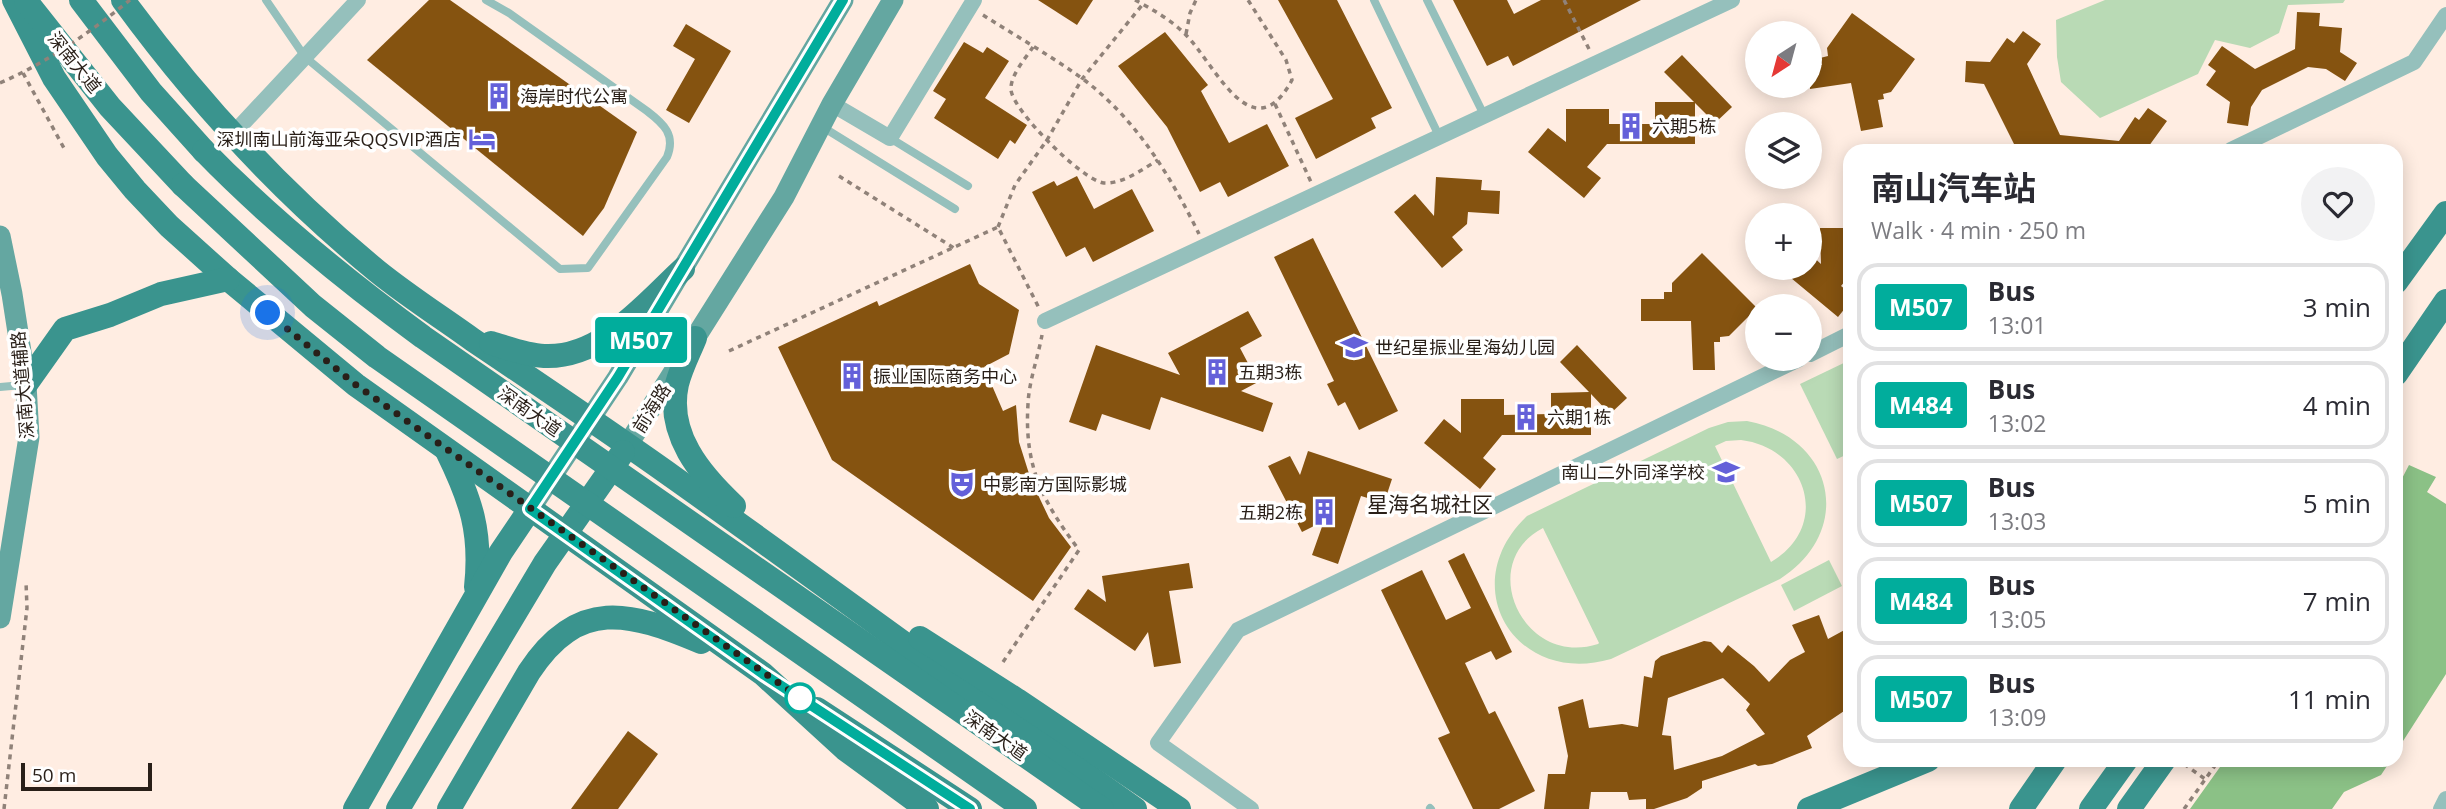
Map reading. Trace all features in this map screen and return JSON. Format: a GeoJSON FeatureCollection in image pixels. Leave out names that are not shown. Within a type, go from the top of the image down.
{"type":"FeatureCollection","features":[{"type":"Feature","properties":{"kind":"main road","name":"深南大道"},"geometry":{"type":"LineString","coordinates":[[14,0],[54,78],[107,156],[169,226],[228,279],[356,385],[758,670],[845,749],[927,809]]}},
{"type":"Feature","properties":{"kind":"main road","name":"深南大道"},"geometry":{"type":"LineString","coordinates":[[26,0],[110,107],[183,185],[313,306],[377,357],[1025,809]]}},
{"type":"Feature","properties":{"kind":"main road","name":"深南大道"},"geometry":{"type":"LineString","coordinates":[[81,0],[151,92],[204,151],[292,236],[357,289],[1102,809]]}},
{"type":"Feature","properties":{"kind":"main road","name":"深南大道"},"geometry":{"type":"LineString","coordinates":[[123,0],[150,38],[233,134],[313,215],[380,273],[801,568],[1135,809]]}},
{"type":"Feature","properties":{"kind":"main road"},"geometry":{"type":"LineString","coordinates":[[355,809],[474,598],[618,377],[844,0]]}},
{"type":"Feature","properties":{"kind":"main road","name":"前海路"},"geometry":{"type":"LineString","coordinates":[[398,809],[545,563],[627,446],[784,197],[832,104],[893,0]]}},
{"type":"Feature","properties":{"kind":"main road"},"geometry":{"type":"LineString","coordinates":[[2403,272],[2446,213]]}},
{"type":"Feature","properties":{"kind":"main road","name":"深南大道辅路"},"geometry":{"type":"LineString","coordinates":[[0,236],[26,384],[29,437],[0,618]]}},
{"type":"Feature","properties":{"kind":"main road"},"geometry":{"type":"LineString","coordinates":[[431,310],[486,341],[523,353],[564,355],[578,352],[607,336],[683,269]]}},
{"type":"Feature","properties":{"kind":"main road"},"geometry":{"type":"LineString","coordinates":[[26,384],[65,329],[110,315],[162,294],[228,279]]}},
{"type":"Feature","properties":{"kind":"main road"},"geometry":{"type":"LineString","coordinates":[[2403,364],[2446,301]]}},
{"type":"Feature","properties":{"kind":"main road"},"geometry":{"type":"LineString","coordinates":[[695,338],[677,383],[674,408],[688,453],[699,470],[723,496],[801,568],[954,658],[1179,809]]}},
{"type":"Feature","properties":{"kind":"main road"},"geometry":{"type":"LineString","coordinates":[[446,450],[458,473],[478,534],[479,557],[474,598]]}},
{"type":"Feature","properties":{"kind":"main road"},"geometry":{"type":"LineString","coordinates":[[449,809],[541,653],[559,636],[578,626],[603,618],[632,617],[683,634],[758,670],[970,809]]}},
{"type":"Feature","properties":{"kind":"main road"},"geometry":{"type":"LineString","coordinates":[[1809,809],[1911,767]]}},
{"type":"Feature","properties":{"kind":"main road"},"geometry":{"type":"LineString","coordinates":[[2021,809],[2051,767]]}},
{"type":"Feature","properties":{"kind":"main road"},"geometry":{"type":"LineString","coordinates":[[2091,809],[2121,767]]}},
{"type":"Feature","properties":{"kind":"main road"},"geometry":{"type":"LineString","coordinates":[[2131,809],[2160,767]]}},
{"type":"Feature","properties":{"kind":"street"},"geometry":{"type":"LineString","coordinates":[[233,134],[358,0]]}},
{"type":"Feature","properties":{"kind":"street"},"geometry":{"type":"LineString","coordinates":[[1045,321],[1732,0]]}},
{"type":"Feature","properties":{"kind":"street"},"geometry":{"type":"LineString","coordinates":[[832,104],[890,138],[972,4]]}},
{"type":"Feature","properties":{"kind":"street"},"geometry":{"type":"LineString","coordinates":[[2243,144],[2414,62],[2446,15]]}},
{"type":"Feature","properties":{"kind":"street"},"geometry":{"type":"LineString","coordinates":[[1822,348],[1843,338]]}},
{"type":"Feature","properties":{"kind":"street"},"geometry":{"type":"LineString","coordinates":[[1251,809],[1157,743],[1238,629],[1774,371]]}},
{"type":"Feature","properties":{"kind":"street"},"geometry":{"type":"LineString","coordinates":[[2441,809],[2446,799]]}},
{"type":"Feature","properties":{"kind":"lane"},"geometry":{"type":"LineString","coordinates":[[266,0],[306,57],[560,269],[588,268],[667,158],[671,140],[669,132],[647,111],[509,13],[486,0]]}},
{"type":"Feature","properties":{"kind":"lane"},"geometry":{"type":"LineString","coordinates":[[1374,0],[1439,136]]}},
{"type":"Feature","properties":{"kind":"lane"},"geometry":{"type":"LineString","coordinates":[[1427,0],[1484,115]]}},
{"type":"Feature","properties":{"kind":"lane"},"geometry":{"type":"LineString","coordinates":[[821,126],[955,209]]}},
{"type":"Feature","properties":{"kind":"lane"},"geometry":{"type":"LineString","coordinates":[[890,138],[968,186]]}},
{"type":"Feature","properties":{"kind":"lane"},"geometry":{"type":"LineString","coordinates":[[0,387],[26,384]]}},
{"type":"Feature","properties":{"kind":"path"},"geometry":{"type":"LineString","coordinates":[[0,83],[23,73],[85,35],[130,0]]}},
{"type":"Feature","properties":{"kind":"path"},"geometry":{"type":"LineString","coordinates":[[1135,0],[1186,34],[1215,74],[1241,102],[1257,109],[1275,104],[1292,80],[1286,60],[1248,0]]}},
{"type":"Feature","properties":{"kind":"path"},"geometry":{"type":"LineString","coordinates":[[1186,34],[1196,0]]}},
{"type":"Feature","properties":{"kind":"path"},"geometry":{"type":"LineString","coordinates":[[1564,0],[1597,64]]}},
{"type":"Feature","properties":{"kind":"path"},"geometry":{"type":"LineString","coordinates":[[972,4],[1083,79],[1124,117],[1158,160],[1180,196],[1204,245]]}},
{"type":"Feature","properties":{"kind":"path"},"geometry":{"type":"LineString","coordinates":[[729,351],[998,227],[1015,185],[1047,140],[1083,79],[1143,4]]}},
{"type":"Feature","properties":{"kind":"path"},"geometry":{"type":"LineString","coordinates":[[1033,47],[1016,72],[1011,89],[1017,104],[1047,140],[1087,176],[1104,183],[1126,178],[1158,160]]}},
{"type":"Feature","properties":{"kind":"path"},"geometry":{"type":"LineString","coordinates":[[23,73],[65,150]]}},
{"type":"Feature","properties":{"kind":"path"},"geometry":{"type":"LineString","coordinates":[[1275,104],[1317,193]]}},
{"type":"Feature","properties":{"kind":"path"},"geometry":{"type":"LineString","coordinates":[[839,176],[954,248]]}},
{"type":"Feature","properties":{"kind":"path"},"geometry":{"type":"LineString","coordinates":[[998,227],[1045,321],[1028,403],[1029,447],[1036,479],[1046,503],[1079,550],[1003,662]]}},
{"type":"Feature","properties":{"kind":"path"},"geometry":{"type":"LineString","coordinates":[[2187,767],[2205,779]]}},
{"type":"Feature","properties":{"kind":"path"},"geometry":{"type":"LineString","coordinates":[[2184,809],[2214,767]]}},
{"type":"Feature","properties":{"kind":"green space"},"geometry":{"type":"Polygon","coordinates":[[[2105,0],[2345,0],[2343,3],[2288,5],[2279,33],[2250,48],[2215,40],[2198,74],[2100,118],[2061,82],[2056,20],[2105,0]]]}},
{"type":"Feature","properties":{"kind":"green space"},"geometry":{"type":"Polygon","coordinates":[[[1843,363],[1843,456],[1837,459],[1800,384],[1843,363]]]}},
{"type":"Feature","properties":{"kind":"green space"},"geometry":{"type":"Polygon","coordinates":[[[1747,421],[1777,430],[1800,446],[1816,465],[1825,488],[1826,512],[1819,536],[1804,559],[1780,579],[1611,659],[1577,664],[1547,658],[1523,644],[1506,624],[1496,599],[1496,571],[1506,543],[1527,516],[1709,428],[1728,422],[1747,421]],[[1741,440],[1726,441],[1715,446],[1771,562],[1790,547],[1801,529],[1806,510],[1804,490],[1796,473],[1782,457],[1764,446],[1741,440]],[[1543,528],[1523,544],[1512,564],[1511,586],[1517,608],[1530,627],[1548,641],[1571,647],[1598,644],[1599,643],[1543,528]]]}},
{"type":"Feature","properties":{"kind":"green space"},"geometry":{"type":"Polygon","coordinates":[[[2409,465],[2436,477],[2427,492],[2446,504],[2446,674],[2403,741],[2403,477],[2409,465]]]}},
{"type":"Feature","properties":{"kind":"green space"},"geometry":{"type":"Polygon","coordinates":[[[1829,560],[1842,586],[1794,611],[1781,585],[1829,560]]]}},
{"type":"Feature","properties":{"kind":"green space"},"geometry":{"type":"Polygon","coordinates":[[[2220,767],[2386,767],[2381,775],[2344,792],[2332,809],[2190,809],[2220,767]]]}},
{"type":"Feature","properties":{"kind":"building","name":"海岸时代公寓"},"geometry":{"type":"Polygon","coordinates":[[[429,0],[450,0],[637,132],[604,208],[583,236],[367,60],[429,0]]]}},
{"type":"Feature","properties":{"kind":"building"},"geometry":{"type":"Polygon","coordinates":[[[1038,0],[1093,0],[1077,25],[1038,0]]]}},
{"type":"Feature","properties":{"kind":"building"},"geometry":{"type":"Polygon","coordinates":[[[1278,0],[1337,0],[1392,108],[1371,118],[1376,128],[1316,159],[1295,118],[1333,99],[1278,0]]]}},
{"type":"Feature","properties":{"kind":"building"},"geometry":{"type":"Polygon","coordinates":[[[1453,0],[1507,0],[1514,14],[1541,0],[1641,0],[1513,66],[1508,56],[1487,66],[1453,0]]]}},
{"type":"Feature","properties":{"kind":"building"},"geometry":{"type":"Polygon","coordinates":[[[2297,12],[2320,13],[2319,26],[2342,28],[2340,52],[2357,63],[2345,81],[2326,69],[2308,67],[2262,90],[2251,107],[2248,126],[2227,123],[2230,102],[2206,85],[2216,71],[2208,65],[2222,46],[2255,69],[2295,49],[2297,12]]]}},
{"type":"Feature","properties":{"kind":"building"},"geometry":{"type":"Polygon","coordinates":[[[1852,13],[1915,59],[1891,92],[1883,94],[1884,99],[1878,100],[1883,127],[1861,131],[1851,83],[1822,87],[1822,58],[1828,56],[1827,48],[1852,13]]]}},
{"type":"Feature","properties":{"kind":"building"},"geometry":{"type":"Polygon","coordinates":[[[686,24],[731,51],[689,123],[666,110],[695,59],[673,46],[686,24]]]}},
{"type":"Feature","properties":{"kind":"building"},"geometry":{"type":"Polygon","coordinates":[[[2023,31],[2041,44],[2027,64],[2060,135],[2119,141],[2135,117],[2139,120],[2148,108],[2167,121],[2150,144],[2014,144],[1984,84],[1965,82],[1966,61],[1990,62],[2007,38],[2014,43],[2023,31]]]}},
{"type":"Feature","properties":{"kind":"building"},"geometry":{"type":"Polygon","coordinates":[[[1165,32],[1208,85],[1201,91],[1229,143],[1267,124],[1289,166],[1228,197],[1220,182],[1200,192],[1167,127],[1118,66],[1165,32]]]}},
{"type":"Feature","properties":{"kind":"building"},"geometry":{"type":"Polygon","coordinates":[[[964,42],[983,53],[987,47],[1009,61],[985,98],[1027,125],[1015,144],[1010,140],[998,159],[934,118],[946,99],[933,91],[964,42]]]}},
{"type":"Feature","properties":{"kind":"building","name":"六期5栋"},"geometry":{"type":"Polygon","coordinates":[[[1682,55],[1732,107],[1715,123],[1695,103],[1695,144],[1607,144],[1587,167],[1601,178],[1584,198],[1528,152],[1548,128],[1566,142],[1566,109],[1609,109],[1609,124],[1655,124],[1655,102],[1694,102],[1664,72],[1682,55]]]}},
{"type":"Feature","properties":{"kind":"building"},"geometry":{"type":"Polygon","coordinates":[[[1077,176],[1094,209],[1132,189],[1154,231],[1093,262],[1085,247],[1066,257],[1032,192],[1054,181],[1057,186],[1077,176]]]}},
{"type":"Feature","properties":{"kind":"building"},"geometry":{"type":"Polygon","coordinates":[[[1436,177],[1482,180],[1481,190],[1500,191],[1499,214],[1468,212],[1467,224],[1452,237],[1463,250],[1442,268],[1394,212],[1415,194],[1434,216],[1436,177]]]}},
{"type":"Feature","properties":{"kind":"building"},"geometry":{"type":"Polygon","coordinates":[[[1822,228],[1843,228],[1843,311],[1838,317],[1822,304],[1822,294],[1810,294],[1793,280],[1822,280],[1822,228]]]}},
{"type":"Feature","properties":{"kind":"building"},"geometry":{"type":"Polygon","coordinates":[[[1313,238],[1398,411],[1359,430],[1345,402],[1338,406],[1327,384],[1334,381],[1274,257],[1313,238]]]}},
{"type":"Feature","properties":{"kind":"building"},"geometry":{"type":"Polygon","coordinates":[[[1702,253],[1745,296],[1745,320],[1729,336],[1720,337],[1720,342],[1714,342],[1715,370],[1693,370],[1691,321],[1641,321],[1641,299],[1664,299],[1664,292],[1672,292],[1672,283],[1702,253]]]}},
{"type":"Feature","properties":{"kind":"building"},"geometry":{"type":"Polygon","coordinates":[[[970,264],[979,284],[1019,310],[1009,354],[984,367],[1003,411],[1016,405],[1019,442],[1031,480],[1049,518],[1071,547],[1033,601],[832,460],[778,347],[877,301],[879,306],[970,264]]]}},
{"type":"Feature","properties":{"kind":"building"},"geometry":{"type":"Polygon","coordinates":[[[1248,311],[1262,336],[1240,348],[1258,382],[1241,391],[1273,403],[1263,432],[1161,397],[1150,430],[1102,414],[1096,431],[1069,422],[1096,345],[1180,375],[1168,353],[1248,311]]]}},
{"type":"Feature","properties":{"kind":"building","name":"六期1栋"},"geometry":{"type":"Polygon","coordinates":[[[1577,345],[1627,398],[1610,414],[1591,394],[1591,435],[1502,435],[1483,458],[1496,469],[1480,489],[1424,443],[1444,419],[1461,433],[1461,399],[1504,399],[1504,415],[1551,414],[1551,393],[1589,392],[1560,362],[1577,345]]]}},
{"type":"Feature","properties":{"kind":"building","name":"五期2栋"},"geometry":{"type":"Polygon","coordinates":[[[1308,451],[1392,479],[1384,503],[1361,496],[1338,564],[1312,555],[1324,521],[1302,532],[1268,466],[1290,456],[1300,475],[1308,451]]]}},
{"type":"Feature","properties":{"kind":"building"},"geometry":{"type":"Polygon","coordinates":[[[1464,553],[1512,652],[1496,660],[1491,651],[1465,663],[1489,714],[1495,711],[1535,791],[1499,809],[1473,809],[1438,738],[1450,733],[1381,590],[1422,570],[1446,620],[1471,608],[1448,561],[1464,553]]]}},
{"type":"Feature","properties":{"kind":"building"},"geometry":{"type":"Polygon","coordinates":[[[1189,563],[1193,588],[1169,591],[1181,663],[1154,667],[1148,632],[1135,651],[1074,609],[1088,589],[1106,602],[1102,576],[1189,563]]]}},
{"type":"Feature","properties":{"kind":"building"},"geometry":{"type":"Polygon","coordinates":[[[1819,615],[1828,639],[1843,631],[1843,712],[1807,736],[1812,748],[1772,764],[1755,764],[1702,781],[1702,788],[1687,798],[1654,809],[1646,809],[1646,799],[1629,800],[1627,792],[1591,792],[1589,809],[1544,809],[1548,774],[1565,774],[1568,756],[1558,707],[1583,699],[1589,728],[1622,724],[1638,727],[1644,676],[1652,678],[1655,661],[1661,656],[1704,641],[1711,642],[1722,653],[1728,645],[1769,682],[1790,660],[1805,652],[1792,625],[1819,615]],[[1723,678],[1668,698],[1662,735],[1671,736],[1674,770],[1722,756],[1765,734],[1746,710],[1750,704],[1723,678]]]}},
{"type":"Feature","properties":{"kind":"building"},"geometry":{"type":"Polygon","coordinates":[[[628,731],[658,754],[618,809],[571,809],[628,731]]]}},
{"type":"Feature","properties":{"kind":"bus line","name":"M507"},"geometry":{"type":"LineString","coordinates":[[843,0],[618,377],[530,509],[763,674],[970,809]]}},
{"type":"Feature","properties":{"kind":"place","name":"海岸时代公寓"},"geometry":{"type":"Point","coordinates":[499,96]}},
{"type":"Feature","properties":{"kind":"place","name":"六期5栋"},"geometry":{"type":"Point","coordinates":[1631,126]}},
{"type":"Feature","properties":{"kind":"place","name":"深圳南山前海亚朵QQSVIP酒店"},"geometry":{"type":"Point","coordinates":[482,139]}},
{"type":"Feature","properties":{"kind":"place","name":"世纪星振业星海幼儿园"},"geometry":{"type":"Point","coordinates":[1354,347]}},
{"type":"Feature","properties":{"kind":"place","name":"五期3栋"},"geometry":{"type":"Point","coordinates":[1217,372]}},
{"type":"Feature","properties":{"kind":"place","name":"振业国际商务中心"},"geometry":{"type":"Point","coordinates":[852,376]}},
{"type":"Feature","properties":{"kind":"place","name":"六期1栋"},"geometry":{"type":"Point","coordinates":[1526,417]}},
{"type":"Feature","properties":{"kind":"place","name":"南山二外同泽学校"},"geometry":{"type":"Point","coordinates":[1726,472]}},
{"type":"Feature","properties":{"kind":"place","name":"中影南方国际影城"},"geometry":{"type":"Point","coordinates":[962,484]}},
{"type":"Feature","properties":{"kind":"place","name":"五期2栋"},"geometry":{"type":"Point","coordinates":[1324,512]}},
{"type":"Feature","properties":{"kind":"district","name":"星海名城社区"},"geometry":{"type":"Point","coordinates":[1430,504]}},
{"type":"Feature","properties":{"kind":"route"},"geometry":{"type":"LineString","coordinates":[[268,313],[356,385],[800,698]]}}]}
